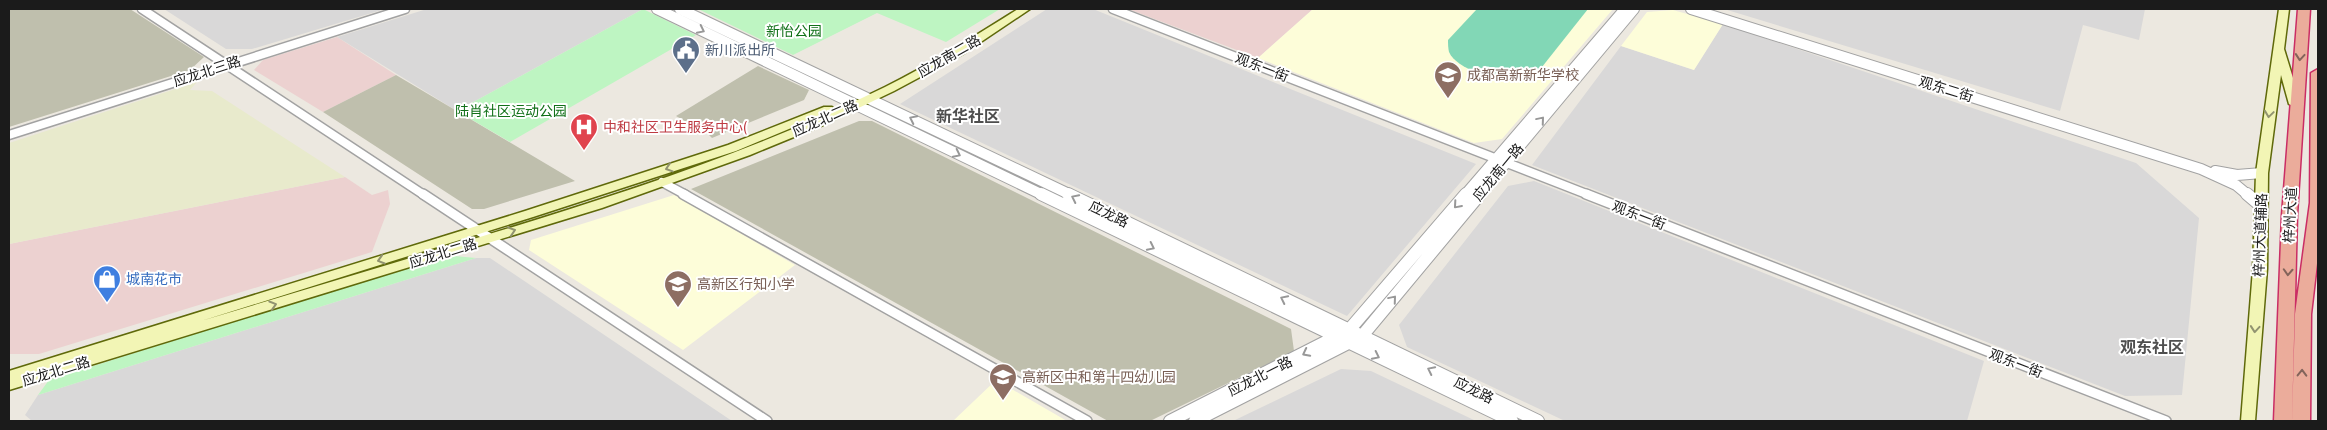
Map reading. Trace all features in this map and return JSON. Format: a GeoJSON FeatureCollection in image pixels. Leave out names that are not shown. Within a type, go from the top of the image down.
{"type":"FeatureCollection","features":[{"type":"Feature","properties":{"kind":"highway","name":"梓州大道"},"geometry":{"type":"LineString","coordinates":[[2283,421],[2284,347],[2295,104],[2304,9]]}},
{"type":"Feature","properties":{"kind":"highway","name":"梓州大道"},"geometry":{"type":"LineString","coordinates":[[2301,421],[2303,314],[2318,200],[2316,130],[2318,73]]}},
{"type":"Feature","properties":{"kind":"main road","name":"应龙南二路"},"geometry":{"type":"LineString","coordinates":[[859,99],[947,50],[1012,9]]}},
{"type":"Feature","properties":{"kind":"main road","name":"应龙南二路"},"geometry":{"type":"LineString","coordinates":[[859,99],[965,48],[1024,9]]}},
{"type":"Feature","properties":{"kind":"main road","name":"梓州大道辅路"},"geometry":{"type":"LineString","coordinates":[[2248,421],[2260,269],[2262,173],[2284,9]]}},
{"type":"Feature","properties":{"kind":"main road"},"geometry":{"type":"LineString","coordinates":[[2279,49],[2295,104]]}},
{"type":"Feature","properties":{"kind":"main road","name":"应龙北二路"},"geometry":{"type":"LineString","coordinates":[[9,385],[489,239],[662,182],[793,133],[859,99]]}},
{"type":"Feature","properties":{"kind":"main road","name":"应龙北二路"},"geometry":{"type":"LineString","coordinates":[[9,376],[477,231],[732,148],[859,99]]}},
{"type":"Feature","properties":{"kind":"street"},"geometry":{"type":"LineString","coordinates":[[142,9],[767,421]]}},
{"type":"Feature","properties":{"kind":"street","name":"应龙北三路"},"geometry":{"type":"LineString","coordinates":[[9,135],[227,64],[405,9]]}},
{"type":"Feature","properties":{"kind":"street","name":"应龙路"},"geometry":{"type":"LineString","coordinates":[[657,9],[859,99]]}},
{"type":"Feature","properties":{"kind":"street","name":"应龙路"},"geometry":{"type":"LineString","coordinates":[[680,9],[1512,421]]}},
{"type":"Feature","properties":{"kind":"street","name":"观东一街"},"geometry":{"type":"LineString","coordinates":[[1113,9],[2166,421]]}},
{"type":"Feature","properties":{"kind":"street","name":"应龙南一路"},"geometry":{"type":"LineString","coordinates":[[1362,336],[1501,160],[1625,9]]}},
{"type":"Feature","properties":{"kind":"street","name":"应龙南一路"},"geometry":{"type":"LineString","coordinates":[[1345,337],[1634,9]]}},
{"type":"Feature","properties":{"kind":"street","name":"观东二街"},"geometry":{"type":"LineString","coordinates":[[1691,9],[2201,169],[2236,185],[2260,205]]}},
{"type":"Feature","properties":{"kind":"street","name":"观东二街"},"geometry":{"type":"LineString","coordinates":[[2201,169],[2237,175],[2262,173]]}},
{"type":"Feature","properties":{"kind":"street"},"geometry":{"type":"LineString","coordinates":[[662,182],[1087,421]]}},
{"type":"Feature","properties":{"kind":"street","name":"应龙路"},"geometry":{"type":"LineString","coordinates":[[1362,336],[1538,421]]}},
{"type":"Feature","properties":{"kind":"street","name":"应龙北一路"},"geometry":{"type":"LineString","coordinates":[[1170,421],[1345,337],[1362,336]]}},
{"type":"Feature","properties":{"kind":"street","name":"应龙北一路"},"geometry":{"type":"LineString","coordinates":[[1195,421],[1345,337]]}},
{"type":"Feature","properties":{"kind":"shaded area"},"geometry":{"type":"Polygon","coordinates":[[[9,9],[130,9],[204,57],[190,70],[9,127],[9,9]]]}},
{"type":"Feature","properties":{"kind":"shaded area"},"geometry":{"type":"Polygon","coordinates":[[[164,9],[385,9],[252,49],[226,49],[164,9]]]}},
{"type":"Feature","properties":{"kind":"shaded area"},"geometry":{"type":"Polygon","coordinates":[[[427,9],[643,9],[457,111],[337,37],[427,9]]]}},
{"type":"Feature","properties":{"kind":"shaded area"},"geometry":{"type":"Polygon","coordinates":[[[1047,9],[1093,9],[1476,164],[1347,316],[900,104],[1047,9]]]}},
{"type":"Feature","properties":{"kind":"shaded area"},"geometry":{"type":"Polygon","coordinates":[[[1128,9],[1313,9],[1258,58],[1128,9]]]}},
{"type":"Feature","properties":{"kind":"shaded area","name":"成都高新新华学校"},"geometry":{"type":"Polygon","coordinates":[[[1313,9],[1613,9],[1502,139],[1474,143],[1258,58],[1313,9]]]}},
{"type":"Feature","properties":{"kind":"shaded area"},"geometry":{"type":"Polygon","coordinates":[[[1724,9],[2145,9],[2139,40],[2083,25],[2060,111],[1724,9]]]}},
{"type":"Feature","properties":{"kind":"shaded area"},"geometry":{"type":"Polygon","coordinates":[[[1673,10],[1723,24],[1694,70],[1621,46],[1647,12],[1673,10]]]}},
{"type":"Feature","properties":{"kind":"shaded area"},"geometry":{"type":"Polygon","coordinates":[[[1723,24],[2136,163],[2199,218],[2182,395],[2125,396],[1532,165],[1621,46],[1694,70],[1723,24]]]}},
{"type":"Feature","properties":{"kind":"shaded area"},"geometry":{"type":"Polygon","coordinates":[[[337,37],[396,75],[323,112],[254,70],[263,60],[337,37]]]}},
{"type":"Feature","properties":{"kind":"shaded area"},"geometry":{"type":"Polygon","coordinates":[[[758,66],[809,90],[804,100],[712,138],[676,116],[758,66]]]}},
{"type":"Feature","properties":{"kind":"shaded area"},"geometry":{"type":"Polygon","coordinates":[[[396,75],[575,181],[484,209],[472,209],[323,112],[396,75]]]}},
{"type":"Feature","properties":{"kind":"shaded area"},"geometry":{"type":"Polygon","coordinates":[[[197,82],[190,90],[212,91],[345,177],[9,244],[9,143],[197,82]]]}},
{"type":"Feature","properties":{"kind":"shaded area"},"geometry":{"type":"Polygon","coordinates":[[[859,121],[872,121],[1291,329],[1294,351],[1150,421],[1108,421],[691,189],[859,121]]]}},
{"type":"Feature","properties":{"kind":"shaded area","name":"城南花市"},"geometry":{"type":"Polygon","coordinates":[[[345,177],[372,195],[388,190],[390,204],[372,252],[39,354],[9,354],[9,244],[345,177]]]}},
{"type":"Feature","properties":{"kind":"shaded area"},"geometry":{"type":"Polygon","coordinates":[[[1534,181],[1984,361],[1967,421],[1565,421],[1407,347],[1399,325],[1508,186],[1534,181]]]}},
{"type":"Feature","properties":{"kind":"shaded area","name":"高新区行知小学"},"geometry":{"type":"Polygon","coordinates":[[[674,195],[795,265],[683,350],[529,250],[531,240],[674,195]]]}},
{"type":"Feature","properties":{"kind":"shaded area"},"geometry":{"type":"Polygon","coordinates":[[[476,258],[490,258],[732,421],[32,421],[25,415],[38,395],[476,258]]]}},
{"type":"Feature","properties":{"kind":"shaded area"},"geometry":{"type":"Polygon","coordinates":[[[1341,369],[1371,371],[1476,421],[1233,421],[1341,369]]]}},
{"type":"Feature","properties":{"kind":"shaded area","name":"高新区中和第十四幼儿园"},"geometry":{"type":"Polygon","coordinates":[[[996,380],[1067,421],[953,421],[996,380]]]}},
{"type":"Feature","properties":{"kind":"green space","name":"陆肖社区运动公园"},"geometry":{"type":"Polygon","coordinates":[[[643,9],[696,35],[510,142],[457,111],[643,9]]]}},
{"type":"Feature","properties":{"kind":"green space","name":"新怡公园"},"geometry":{"type":"Polygon","coordinates":[[[698,9],[1000,9],[946,42],[877,13],[793,55],[698,9]]]}},
{"type":"Feature","properties":{"kind":"green space"},"geometry":{"type":"Polygon","coordinates":[[[1477,9],[1588,9],[1538,72],[1522,79],[1508,80],[1469,69],[1460,64],[1449,52],[1448,40],[1477,9]]]}},
{"type":"Feature","properties":{"kind":"green space"},"geometry":{"type":"Polygon","coordinates":[[[444,255],[476,258],[38,395],[49,380],[444,255]]]}},
{"type":"Feature","properties":{"kind":"place","name":"新川派出所"},"geometry":{"type":"Point","coordinates":[686,74]}},
{"type":"Feature","properties":{"kind":"place","name":"成都高新新华学校"},"geometry":{"type":"Point","coordinates":[1448,99]}},
{"type":"Feature","properties":{"kind":"place","name":"中和社区卫生服务中心("},"geometry":{"type":"Point","coordinates":[584,151]}},
{"type":"Feature","properties":{"kind":"place","name":"城南花市"},"geometry":{"type":"Point","coordinates":[107,303]}},
{"type":"Feature","properties":{"kind":"place","name":"高新区行知小学"},"geometry":{"type":"Point","coordinates":[678,308]}},
{"type":"Feature","properties":{"kind":"place","name":"高新区中和第十四幼儿园"},"geometry":{"type":"Point","coordinates":[1003,401]}},
{"type":"Feature","properties":{"kind":"district","name":"新华社区"},"geometry":{"type":"Point","coordinates":[968,116]}},
{"type":"Feature","properties":{"kind":"district","name":"观东社区"},"geometry":{"type":"Point","coordinates":[2152,347]}}]}
